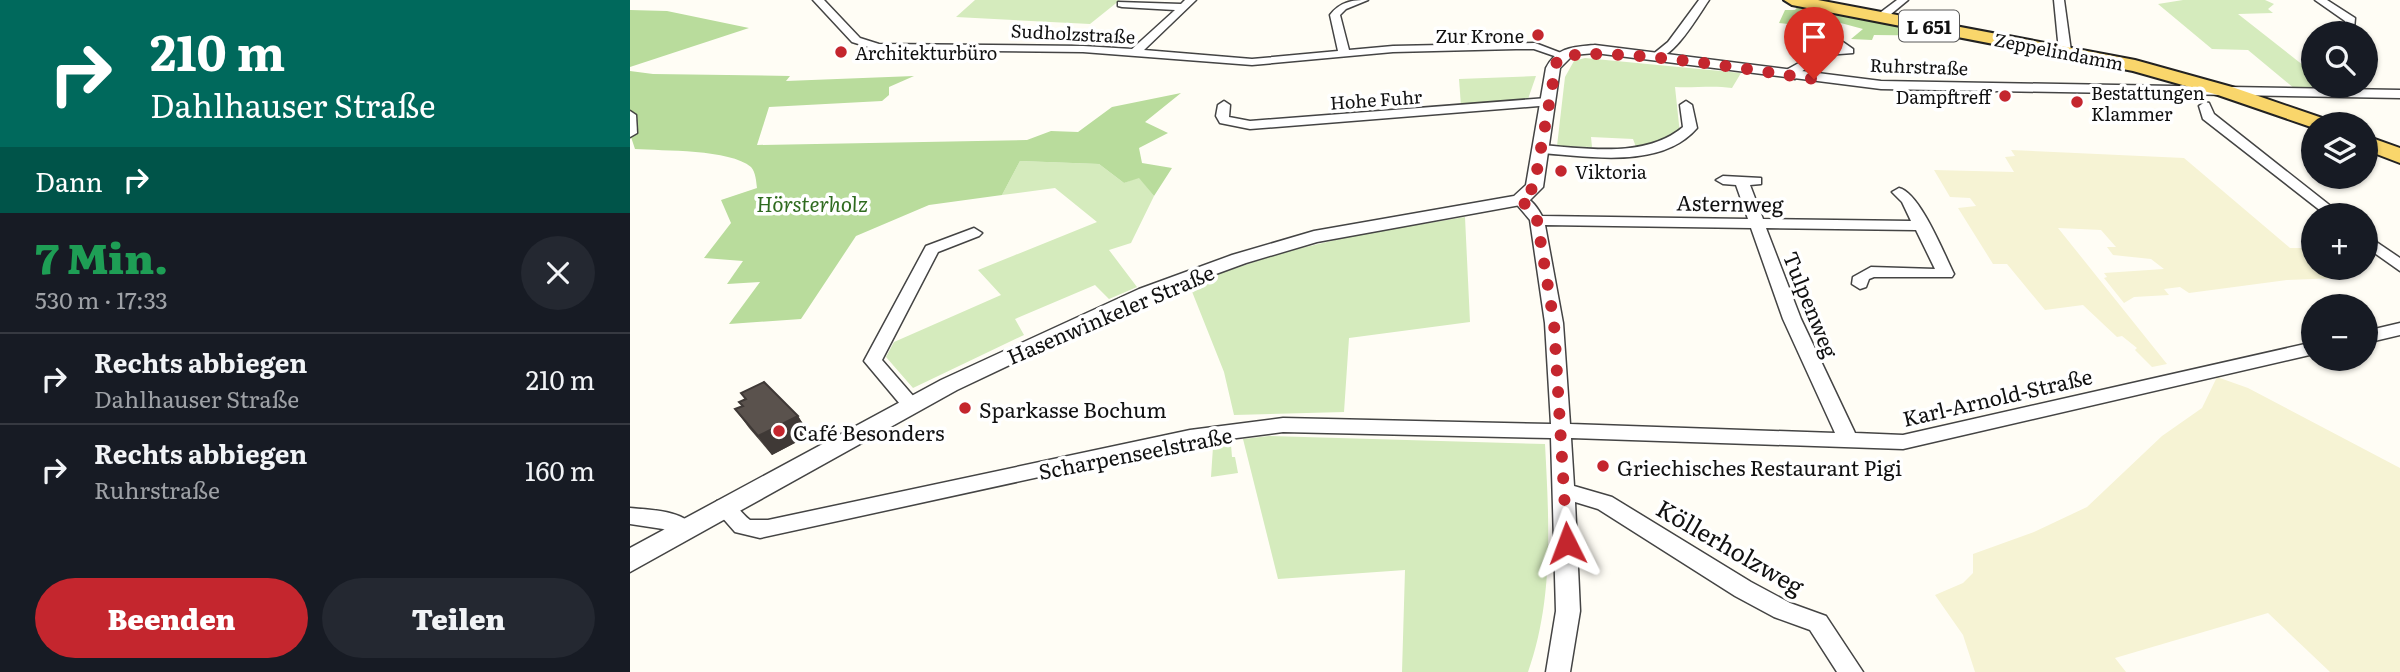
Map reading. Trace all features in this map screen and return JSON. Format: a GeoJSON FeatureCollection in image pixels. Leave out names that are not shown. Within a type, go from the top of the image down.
{"type":"FeatureCollection","features":[{"type":"Feature","properties":{"kind":"main road","name":"Zeppelindamm"},"geometry":{"type":"LineString","coordinates":[[1793,0],[2135,66],[2225,91],[2301,117]]}},
{"type":"Feature","properties":{"kind":"main road"},"geometry":{"type":"LineString","coordinates":[[2378,147],[2400,156]]}},
{"type":"Feature","properties":{"kind":"street","name":"Sudholzstraße"},"geometry":{"type":"LineString","coordinates":[[818,0],[856,40],[872,46],[1055,47],[1244,62],[1344,54],[1516,46],[1535,46],[1563,56]]}},
{"type":"Feature","properties":{"kind":"street"},"geometry":{"type":"LineString","coordinates":[[1344,54],[1335,15],[1342,7],[1363,0]]}},
{"type":"Feature","properties":{"kind":"street"},"geometry":{"type":"LineString","coordinates":[[1656,57],[1672,44],[1704,0]]}},
{"type":"Feature","properties":{"kind":"street"},"geometry":{"type":"LineString","coordinates":[[1881,17],[1903,0]]}},
{"type":"Feature","properties":{"kind":"street"},"geometry":{"type":"LineString","coordinates":[[2059,0],[2065,51]]}},
{"type":"Feature","properties":{"kind":"street"},"geometry":{"type":"LineString","coordinates":[[2319,0],[2351,21]]}},
{"type":"Feature","properties":{"kind":"street"},"geometry":{"type":"LineString","coordinates":[[1122,4],[1187,4]]}},
{"type":"Feature","properties":{"kind":"street"},"geometry":{"type":"LineString","coordinates":[[1135,53],[1187,4]]}},
{"type":"Feature","properties":{"kind":"street"},"geometry":{"type":"LineString","coordinates":[[1791,76],[1794,71],[1830,50]]}},
{"type":"Feature","properties":{"kind":"street","name":"Ruhrstraße"},"geometry":{"type":"LineString","coordinates":[[1563,56],[1599,54],[1656,57],[1791,76],[1914,87],[2400,94]]}},
{"type":"Feature","properties":{"kind":"street"},"geometry":{"type":"LineString","coordinates":[[1559,672],[1568,611],[1554,323],[1537,220],[1531,209],[1520,200],[1534,187],[1553,68],[1563,56]]}},
{"type":"Feature","properties":{"kind":"street"},"geometry":{"type":"LineString","coordinates":[[2135,66],[2155,77],[2159,83],[2141,90]]}},
{"type":"Feature","properties":{"kind":"street"},"geometry":{"type":"LineString","coordinates":[[2295,94],[2282,96],[2281,101],[2283,105],[2301,115]]}},
{"type":"Feature","properties":{"kind":"street","name":"Hohe Fuhr"},"geometry":{"type":"LineString","coordinates":[[1224,105],[1222,116],[1225,120],[1239,125],[1257,125],[1547,102]]}},
{"type":"Feature","properties":{"kind":"street"},"geometry":{"type":"LineString","coordinates":[[1540,149],[1620,151],[1663,146],[1690,128],[1686,105]]}},
{"type":"Feature","properties":{"kind":"street"},"geometry":{"type":"LineString","coordinates":[[2205,106],[2208,116],[2320,203]]}},
{"type":"Feature","properties":{"kind":"street"},"geometry":{"type":"LineString","coordinates":[[630,115],[630,133]]}},
{"type":"Feature","properties":{"kind":"street","name":"Tulpenweg"},"geometry":{"type":"LineString","coordinates":[[1740,180],[1791,318],[1849,442]]}},
{"type":"Feature","properties":{"kind":"street"},"geometry":{"type":"LineString","coordinates":[[1860,284],[1861,277],[1871,272],[1946,274],[1908,200],[1899,192]]}},
{"type":"Feature","properties":{"kind":"street","name":"Hasenwinkeler Straße"},"geometry":{"type":"LineString","coordinates":[[630,561],[912,405],[1104,311],[1239,259],[1339,231],[1520,200]]}},
{"type":"Feature","properties":{"kind":"street","name":"Asternweg"},"geometry":{"type":"LineString","coordinates":[[1537,220],[1922,226]]}},
{"type":"Feature","properties":{"kind":"street"},"geometry":{"type":"LineString","coordinates":[[912,405],[873,360],[932,249],[974,233]]}},
{"type":"Feature","properties":{"kind":"street"},"geometry":{"type":"LineString","coordinates":[[2378,249],[2400,266]]}},
{"type":"Feature","properties":{"kind":"street"},"geometry":{"type":"LineString","coordinates":[[2378,334],[2400,329]]}},
{"type":"Feature","properties":{"kind":"street","name":"Karl-Arnold-Straße"},"geometry":{"type":"LineString","coordinates":[[1561,432],[1903,442],[2301,351]]}},
{"type":"Feature","properties":{"kind":"street","name":"Scharpenseelstraße"},"geometry":{"type":"LineString","coordinates":[[724,507],[737,524],[747,530],[768,529],[1190,437],[1283,425],[1369,425],[1561,432]]}},
{"type":"Feature","properties":{"kind":"street","name":"Köllerholzweg"},"geometry":{"type":"LineString","coordinates":[[1564,491],[1605,503],[1743,589],[1782,610],[1818,623],[1852,672]]}},
{"type":"Feature","properties":{"kind":"street"},"geometry":{"type":"LineString","coordinates":[[630,516],[666,520],[685,530]]}},
{"type":"Feature","properties":{"kind":"shaded area"},"geometry":{"type":"Polygon","coordinates":[[[2011,150],[2184,158],[2290,248],[2301,248],[2301,279],[2189,293],[2180,287],[2164,289],[2169,295],[2134,297],[2124,303],[2104,278],[2107,277],[2104,273],[2164,269],[2151,259],[2113,255],[2107,247],[2116,247],[2101,230],[2058,228],[2167,364],[2152,367],[2135,350],[2137,348],[2122,336],[2117,337],[2083,305],[2045,310],[2007,264],[1993,264],[1958,208],[1976,206],[1970,198],[1950,197],[1934,170],[2014,172],[2005,157],[2015,156],[2011,150]]]}},
{"type":"Feature","properties":{"kind":"shaded area"},"geometry":{"type":"Polygon","coordinates":[[[2217,377],[2248,388],[2400,468],[2400,672],[2330,672],[2268,613],[2115,658],[2126,672],[1975,672],[1963,635],[1935,595],[1963,583],[1973,573],[1973,554],[2034,532],[2087,507],[2162,436],[2202,408],[2217,377]]]}},
{"type":"Feature","properties":{"kind":"green space"},"geometry":{"type":"Polygon","coordinates":[[[975,0],[1120,0],[1090,24],[956,17],[975,0]]]}},
{"type":"Feature","properties":{"kind":"green space"},"geometry":{"type":"Polygon","coordinates":[[[2183,0],[2265,0],[2274,4],[2268,9],[2273,13],[2238,14],[2301,64],[2301,89],[2295,89],[2248,50],[2212,49],[2158,4],[2183,0]]]}},
{"type":"Feature","properties":{"kind":"green space"},"geometry":{"type":"Polygon","coordinates":[[[1799,5],[1964,36],[1874,35],[1872,40],[1851,39],[1863,29],[1822,18],[1798,17],[1797,25],[1779,23],[1785,10],[1795,10],[1799,5]]]}},
{"type":"Feature","properties":{"kind":"green space"},"geometry":{"type":"Polygon","coordinates":[[[630,10],[667,11],[749,28],[630,67],[630,10]]]}},
{"type":"Feature","properties":{"kind":"green space"},"geometry":{"type":"Polygon","coordinates":[[[1585,58],[1741,73],[1732,88],[1675,87],[1680,134],[1636,147],[1633,139],[1591,137],[1592,147],[1557,146],[1565,77],[1574,61],[1585,58]]]}},
{"type":"Feature","properties":{"kind":"green space","name":"Hörsterholz"},"geometry":{"type":"Polygon","coordinates":[[[630,71],[653,74],[790,76],[786,81],[914,76],[889,87],[889,95],[882,101],[769,107],[757,145],[1027,140],[1051,131],[1078,132],[1112,107],[1181,93],[1145,122],[1168,133],[1139,148],[1142,163],[1172,168],[1154,196],[1139,178],[1124,183],[1099,164],[1020,161],[1002,195],[929,205],[856,236],[801,319],[729,324],[760,282],[727,284],[743,261],[704,258],[731,223],[721,200],[757,188],[754,172],[741,161],[728,157],[696,152],[635,149],[630,134],[630,71]]]}},
{"type":"Feature","properties":{"kind":"green space"},"geometry":{"type":"Polygon","coordinates":[[[1536,76],[1528,99],[1461,106],[1459,79],[1536,76]]]}},
{"type":"Feature","properties":{"kind":"green space"},"geometry":{"type":"Polygon","coordinates":[[[1020,161],[1099,164],[1124,183],[1139,177],[1154,196],[1131,243],[1109,250],[1137,287],[1109,299],[1095,285],[1015,319],[1024,335],[913,388],[886,357],[894,342],[1001,295],[978,270],[1097,222],[1055,188],[1002,195],[1020,161]]]}},
{"type":"Feature","properties":{"kind":"green space"},"geometry":{"type":"Polygon","coordinates":[[[1465,217],[1470,322],[1349,338],[1344,412],[1234,415],[1224,372],[1189,284],[1281,253],[1356,235],[1465,217]]]}},
{"type":"Feature","properties":{"kind":"green space"},"geometry":{"type":"Polygon","coordinates":[[[1269,436],[1545,444],[1548,501],[1546,588],[1528,672],[1402,672],[1405,570],[1278,579],[1243,439],[1269,436]]]}},
{"type":"Feature","properties":{"kind":"green space"},"geometry":{"type":"Polygon","coordinates":[[[1231,445],[1238,473],[1211,477],[1213,447],[1231,445]]]}},
{"type":"Feature","properties":{"kind":"building"},"geometry":{"type":"Polygon","coordinates":[[[764,382],[798,416],[758,436],[735,409],[743,406],[739,402],[746,399],[741,393],[764,382]]]}},
{"type":"Feature","properties":{"kind":"place","name":"Zur Krone"},"geometry":{"type":"Point","coordinates":[1538,35]}},
{"type":"Feature","properties":{"kind":"place","name":"Architekturbüro"},"geometry":{"type":"Point","coordinates":[841,52]}},
{"type":"Feature","properties":{"kind":"place","name":"Dampftreff"},"geometry":{"type":"Point","coordinates":[2005,96]}},
{"type":"Feature","properties":{"kind":"place","name":"Bestattungen Klammer"},"geometry":{"type":"Point","coordinates":[2077,102]}},
{"type":"Feature","properties":{"kind":"place","name":"Viktoria"},"geometry":{"type":"Point","coordinates":[1561,171]}},
{"type":"Feature","properties":{"kind":"place","name":"Sparkasse Bochum"},"geometry":{"type":"Point","coordinates":[965,408]}},
{"type":"Feature","properties":{"kind":"place","name":"Café Besonders"},"geometry":{"type":"Point","coordinates":[779,431]}},
{"type":"Feature","properties":{"kind":"place","name":"Griechisches Restaurant Pigi"},"geometry":{"type":"Point","coordinates":[1603,466]}},
{"type":"Feature","properties":{"kind":"route"},"geometry":{"type":"LineString","coordinates":[[1567,543],[1552,303],[1537,220],[1531,209],[1520,200],[1534,187],[1553,68],[1557,60],[1563,56],[1588,54],[1656,57],[1814,79]]}}]}
